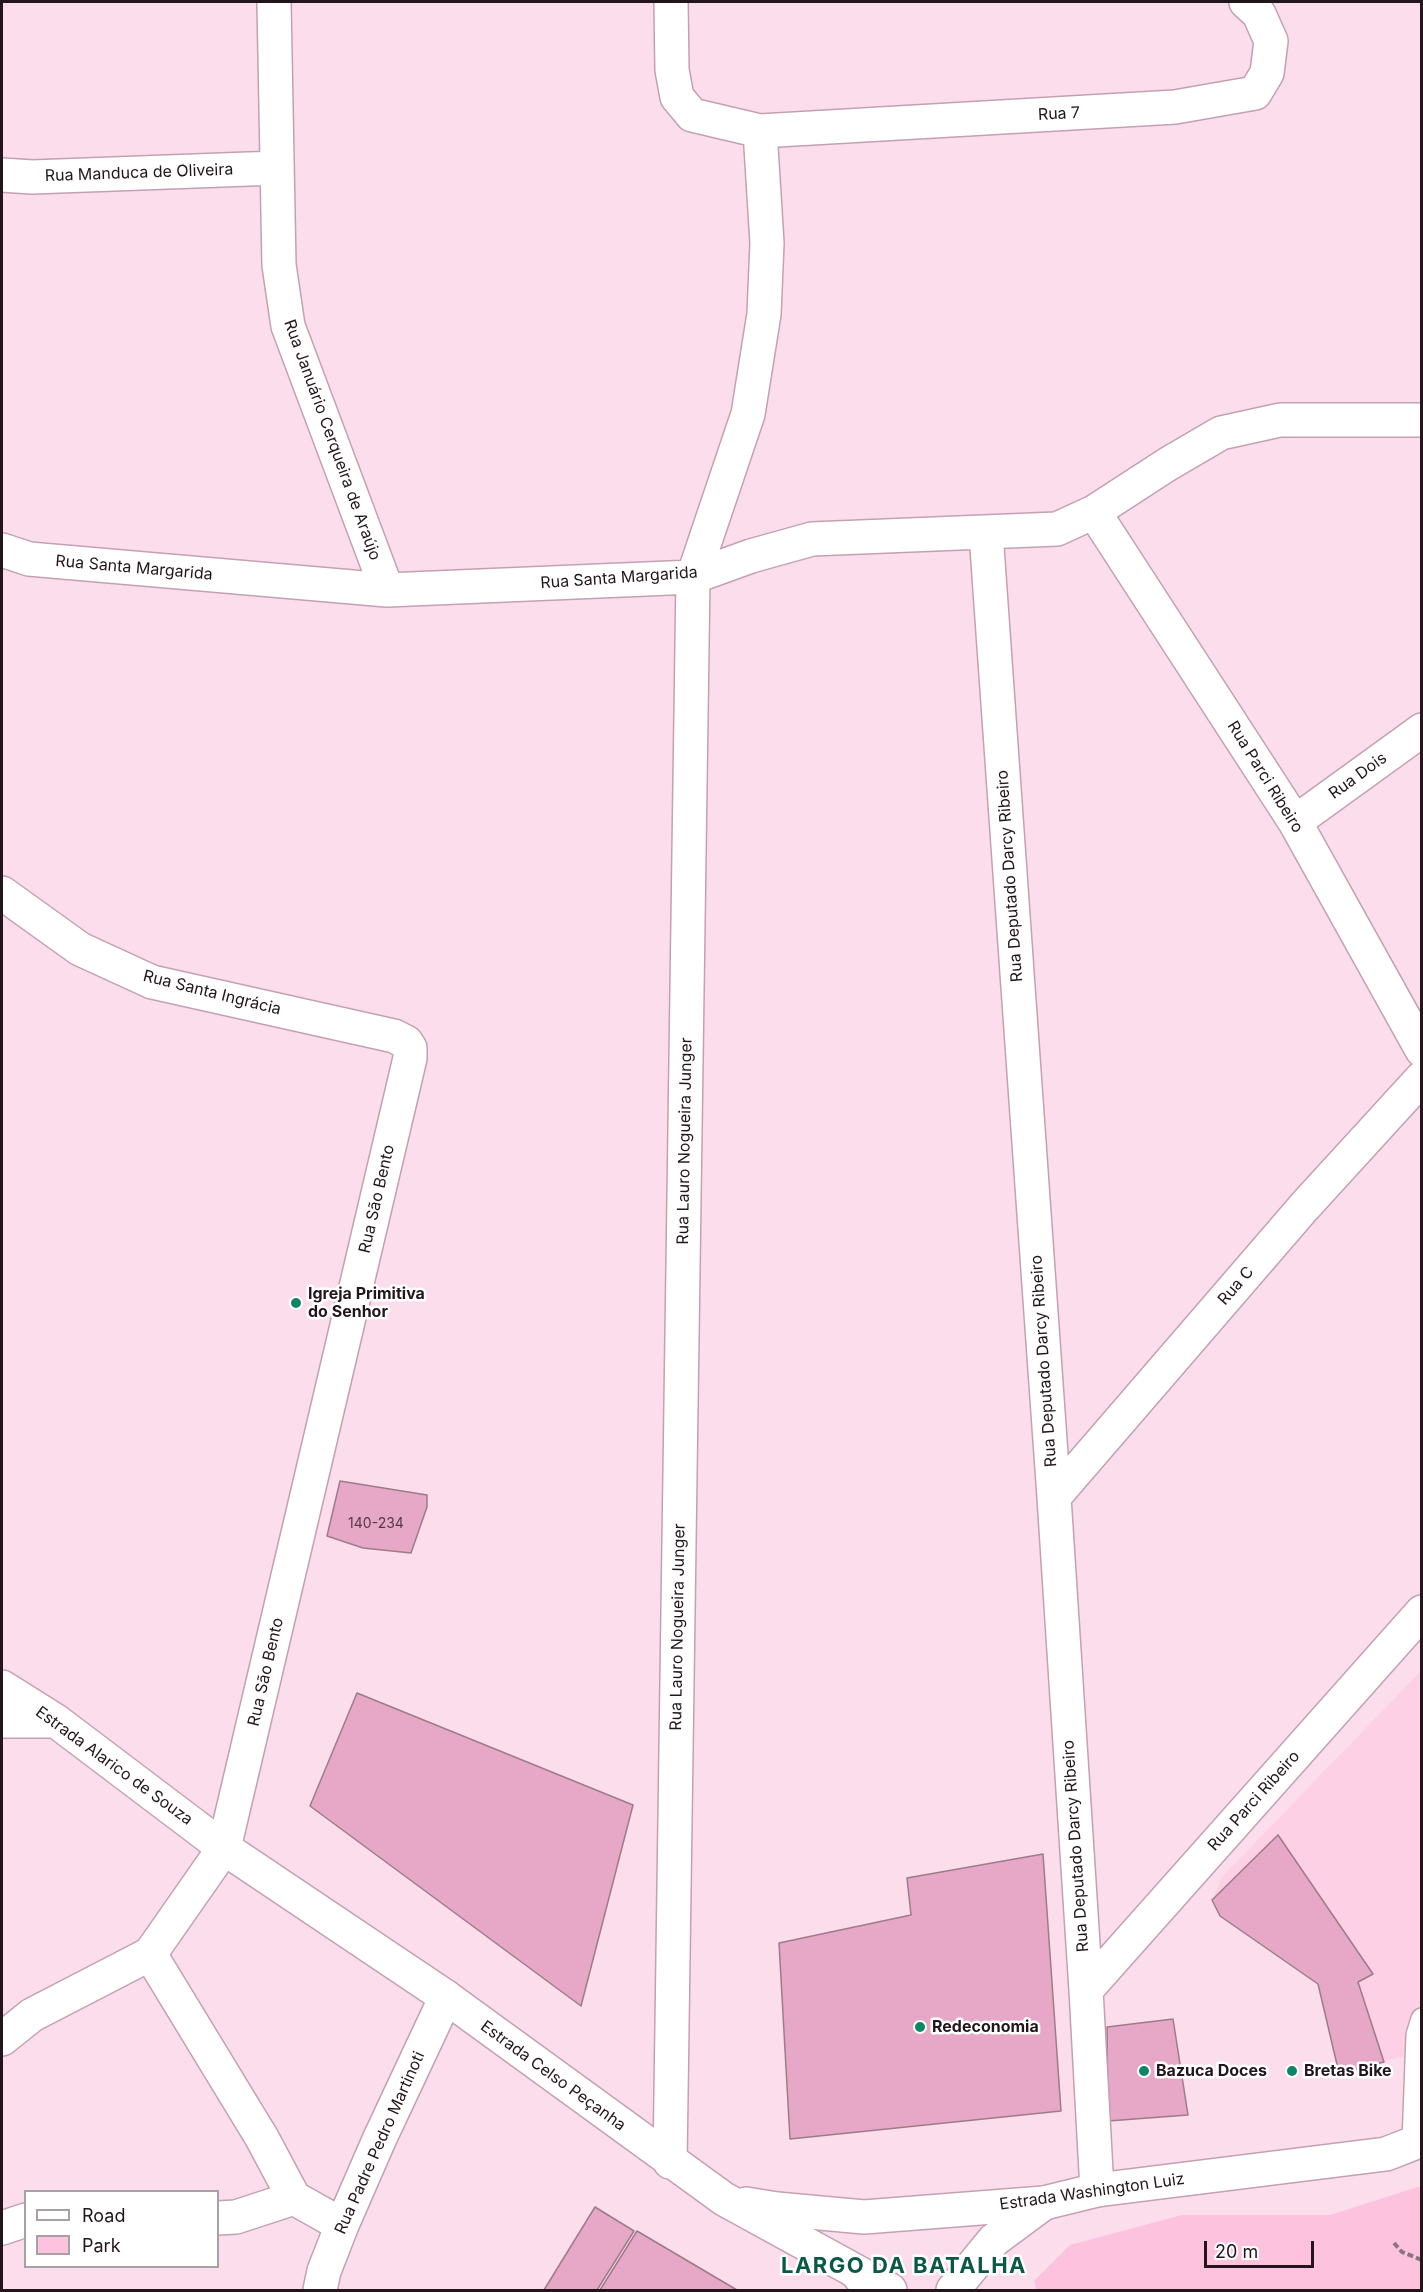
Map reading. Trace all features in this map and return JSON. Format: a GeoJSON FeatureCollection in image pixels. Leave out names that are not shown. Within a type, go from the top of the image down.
{"type":"FeatureCollection","features":[{"type":"Feature","properties":{"kind":"street","name":"Rua Januário Cerqueira de Araújo"},"geometry":{"type":"LineString","coordinates":[[273,2],[279,265],[288,326],[387,590]]}},
{"type":"Feature","properties":{"kind":"street","name":"Rua 7"},"geometry":{"type":"LineString","coordinates":[[671,2],[672,70],[678,97],[692,115],[760,131],[1174,107],[1255,93],[1267,73],[1271,41],[1259,14],[1246,2]]}},
{"type":"Feature","properties":{"kind":"street","name":"Rua Lauro Nogueira Junger"},"geometry":{"type":"LineString","coordinates":[[670,2162],[693,577],[748,414],[764,314],[767,243],[760,131]]}},
{"type":"Feature","properties":{"kind":"street","name":"Rua Manduca de Oliveira"},"geometry":{"type":"LineString","coordinates":[[2,176],[32,177],[276,168]]}},
{"type":"Feature","properties":{"kind":"street","name":"Rua Santa Margarida"},"geometry":{"type":"LineString","coordinates":[[2,550],[29,559],[387,590],[693,577],[752,556],[813,539],[886,534],[986,533],[1057,529],[1094,512],[1221,433],[1280,420],[1422,420]]}},
{"type":"Feature","properties":{"kind":"street","name":"Rua Parci Ribeiro"},"geometry":{"type":"LineString","coordinates":[[1094,512],[1295,822],[1422,1050]]}},
{"type":"Feature","properties":{"kind":"street","name":"Rua Deputado Darcy Ribeiro"},"geometry":{"type":"LineString","coordinates":[[986,533],[1054,1497],[1097,2190]]}},
{"type":"Feature","properties":{"kind":"street","name":"Rua Dois"},"geometry":{"type":"LineString","coordinates":[[1295,822],[1422,730]]}},
{"type":"Feature","properties":{"kind":"street","name":"Rua Santa Ingrácia"},"geometry":{"type":"LineString","coordinates":[[2,893],[80,949],[152,982],[394,1036],[406,1042]]}},
{"type":"Feature","properties":{"kind":"street","name":"Rua São Bento"},"geometry":{"type":"LineString","coordinates":[[150,1954],[224,1848],[410,1058],[410,1048],[406,1042]]}},
{"type":"Feature","properties":{"kind":"street","name":"Rua C"},"geometry":{"type":"LineString","coordinates":[[1054,1497],[1297,1216],[1422,1078]]}},
{"type":"Feature","properties":{"kind":"street","name":"Rua Parci Ribeiro"},"geometry":{"type":"LineString","coordinates":[[1086,1990],[1422,1612]]}},
{"type":"Feature","properties":{"kind":"street","name":"Estrada Alarico de Souza"},"geometry":{"type":"LineString","coordinates":[[2,1687],[56,1721],[224,1848]]}},
{"type":"Feature","properties":{"kind":"street"},"geometry":{"type":"LineString","coordinates":[[2,1721],[56,1721]]}},
{"type":"Feature","properties":{"kind":"street","name":"Estrada Celso Peçanha"},"geometry":{"type":"LineString","coordinates":[[224,1848],[446,1997],[670,2162],[724,2199],[864,2282],[890,2290]]}},
{"type":"Feature","properties":{"kind":"street"},"geometry":{"type":"LineString","coordinates":[[2,2039],[32,2015],[150,1954],[262,2138],[294,2198],[342,2225]]}},
{"type":"Feature","properties":{"kind":"street","name":"Rua Padre Pedro Martinoti"},"geometry":{"type":"LineString","coordinates":[[320,2290],[324,2271],[342,2225],[446,1997]]}},
{"type":"Feature","properties":{"kind":"street","name":"Estrada Washington Luiz"},"geometry":{"type":"LineString","coordinates":[[724,2199],[777,2209],[864,2217],[1044,2203],[1097,2190],[1386,2154],[1417,2142]]}},
{"type":"Feature","properties":{"kind":"street"},"geometry":{"type":"LineString","coordinates":[[219,2218],[236,2217],[294,2198]]}},
{"type":"Feature","properties":{"kind":"street"},"geometry":{"type":"LineString","coordinates":[[953,2290],[994,2240],[1044,2203]]}},
{"type":"Feature","properties":{"kind":"street"},"geometry":{"type":"LineString","coordinates":[[2,2229],[24,2221]]}},
{"type":"Feature","properties":{"kind":"lane"},"geometry":{"type":"LineString","coordinates":[[1417,2142],[1417,2036],[1422,2019]]}},
{"type":"Feature","properties":{"kind":"path"},"geometry":{"type":"LineString","coordinates":[[1394,2243],[1402,2252],[1422,2260]]}},
{"type":"Feature","properties":{"kind":"shaded area"},"geometry":{"type":"Polygon","coordinates":[[[1421,1671],[1421,2052],[1339,2073],[1318,1984],[1220,1916],[1212,1900],[1222,1877],[1421,1671]]]}},
{"type":"Feature","properties":{"kind":"green space"},"geometry":{"type":"Polygon","coordinates":[[[1421,2186],[1421,2290],[1037,2290],[1034,2281],[1070,2245],[1182,2215],[1330,2215],[1421,2186]]]}},
{"type":"Feature","properties":{"kind":"building"},"geometry":{"type":"Polygon","coordinates":[[[340,1481],[427,1495],[427,1507],[411,1553],[363,1548],[327,1536],[340,1481]]]}},
{"type":"Feature","properties":{"kind":"building"},"geometry":{"type":"Polygon","coordinates":[[[357,1693],[633,1805],[581,2006],[310,1806],[357,1693]]]}},
{"type":"Feature","properties":{"kind":"building"},"geometry":{"type":"Polygon","coordinates":[[[1278,1835],[1373,1974],[1358,1982],[1384,2062],[1339,2073],[1318,1984],[1220,1916],[1212,1900],[1278,1835]]]}},
{"type":"Feature","properties":{"kind":"building","name":"Redeconomia"},"geometry":{"type":"Polygon","coordinates":[[[1043,1854],[1061,2111],[790,2139],[779,1943],[911,1915],[907,1878],[1043,1854]]]}},
{"type":"Feature","properties":{"kind":"building","name":"Bazuca Doces"},"geometry":{"type":"Polygon","coordinates":[[[1173,2019],[1188,2115],[1108,2121],[1107,2027],[1173,2019]]]}},
{"type":"Feature","properties":{"kind":"building"},"geometry":{"type":"Polygon","coordinates":[[[595,2207],[634,2231],[597,2290],[544,2290],[595,2207]]]}},
{"type":"Feature","properties":{"kind":"building"},"geometry":{"type":"Polygon","coordinates":[[[637,2231],[737,2290],[600,2290],[637,2231]]]}},
{"type":"Feature","properties":{"kind":"place","name":"Igreja Primitiva do Senhor"},"geometry":{"type":"Point","coordinates":[296,1303]}},
{"type":"Feature","properties":{"kind":"place","name":"Redeconomia"},"geometry":{"type":"Point","coordinates":[920,2027]}},
{"type":"Feature","properties":{"kind":"place","name":"Bazuca Doces"},"geometry":{"type":"Point","coordinates":[1144,2071]}},
{"type":"Feature","properties":{"kind":"place","name":"Bretas Bike"},"geometry":{"type":"Point","coordinates":[1292,2071]}},
{"type":"Feature","properties":{"kind":"district","name":"LARGO DA BATALHA"},"geometry":{"type":"Point","coordinates":[904,2266]}}]}
